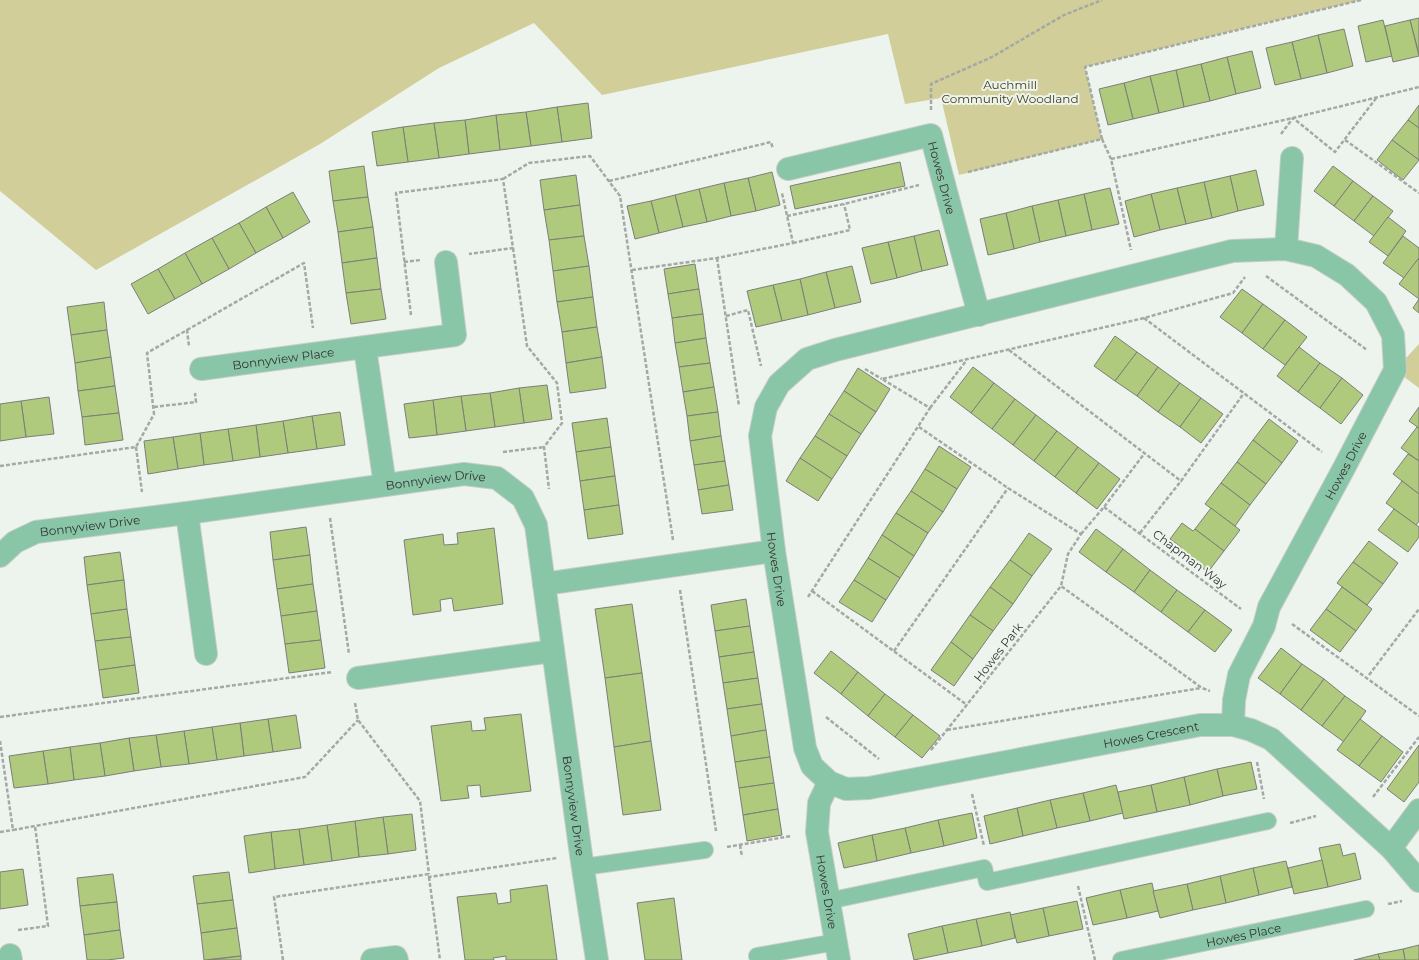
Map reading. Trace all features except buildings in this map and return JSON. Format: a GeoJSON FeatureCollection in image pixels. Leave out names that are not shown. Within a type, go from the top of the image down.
{"type":"FeatureCollection","features":[{"type":"Feature","properties":{"kind":"street","name":"Howes Drive"},"geometry":{"type":"LineString","coordinates":[[781,170],[931,135],[979,315]]}},
{"type":"Feature","properties":{"kind":"street"},"geometry":{"type":"LineString","coordinates":[[1286,249],[1292,158]]}},
{"type":"Feature","properties":{"kind":"street","name":"Howes Drive"},"geometry":{"type":"LineString","coordinates":[[838,951],[817,832],[819,803],[829,782],[812,766],[805,748],[774,551],[760,436],[766,407],[779,384],[807,359],[835,350],[1137,276],[1232,251],[1286,249],[1316,256],[1347,275],[1376,302],[1393,335],[1395,370],[1267,616],[1239,675],[1234,700],[1242,728]]}},
{"type":"Feature","properties":{"kind":"street","name":"Bonnyview Place"},"geometry":{"type":"LineString","coordinates":[[197,377],[365,348],[455,335],[437,261]]}},
{"type":"Feature","properties":{"kind":"street"},"geometry":{"type":"LineString","coordinates":[[365,348],[384,485]]}},
{"type":"Feature","properties":{"kind":"street","name":"Bonnyview Drive"},"geometry":{"type":"LineString","coordinates":[[0,556],[15,542],[36,532],[187,513],[464,474],[497,478],[523,498],[536,525],[597,960]]}},
{"type":"Feature","properties":{"kind":"street"},"geometry":{"type":"LineString","coordinates":[[187,513],[206,654]]}},
{"type":"Feature","properties":{"kind":"street"},"geometry":{"type":"LineString","coordinates":[[544,584],[774,551]]}},
{"type":"Feature","properties":{"kind":"street"},"geometry":{"type":"LineString","coordinates":[[358,678],[553,651]]}},
{"type":"Feature","properties":{"kind":"street","name":"Howes Crescent"},"geometry":{"type":"LineString","coordinates":[[829,782],[846,789],[869,788],[967,768],[1200,725],[1242,728],[1271,739],[1391,848],[1419,881]]}},
{"type":"Feature","properties":{"kind":"street"},"geometry":{"type":"LineString","coordinates":[[1391,848],[1419,810]]}},
{"type":"Feature","properties":{"kind":"street"},"geometry":{"type":"LineString","coordinates":[[372,960],[396,957],[397,960]]}},
{"type":"Feature","properties":{"kind":"lane"},"geometry":{"type":"LineString","coordinates":[[828,901],[984,868],[987,882],[1268,821]]}},
{"type":"Feature","properties":{"kind":"lane"},"geometry":{"type":"LineString","coordinates":[[582,861],[705,850]]}},
{"type":"Feature","properties":{"kind":"lane","name":"Howes Place"},"geometry":{"type":"LineString","coordinates":[[1121,960],[1366,909]]}},
{"type":"Feature","properties":{"kind":"lane"},"geometry":{"type":"LineString","coordinates":[[757,956],[838,951]]}},
{"type":"Feature","properties":{"kind":"path"},"geometry":{"type":"LineString","coordinates":[[931,135],[931,84],[992,57],[1064,15],[1102,0]]}},
{"type":"Feature","properties":{"kind":"path"},"geometry":{"type":"LineString","coordinates":[[1137,276],[1110,159],[1102,139],[1085,67],[1361,0]]}},
{"type":"Feature","properties":{"kind":"path"},"geometry":{"type":"LineString","coordinates":[[1110,159],[1293,118],[1377,96],[1419,87]]}},
{"type":"Feature","properties":{"kind":"path"},"geometry":{"type":"LineString","coordinates":[[1293,118],[1335,152],[1377,96]]}},
{"type":"Feature","properties":{"kind":"path"},"geometry":{"type":"LineString","coordinates":[[1292,158],[1274,143],[1293,118]]}},
{"type":"Feature","properties":{"kind":"path"},"geometry":{"type":"LineString","coordinates":[[787,216],[844,204],[1102,139]]}},
{"type":"Feature","properties":{"kind":"path"},"geometry":{"type":"LineString","coordinates":[[1344,140],[1419,193]]}},
{"type":"Feature","properties":{"kind":"path"},"geometry":{"type":"LineString","coordinates":[[609,181],[771,142],[781,170],[787,216],[793,243]]}},
{"type":"Feature","properties":{"kind":"path"},"geometry":{"type":"LineString","coordinates":[[411,316],[396,193],[503,179],[529,163],[590,156],[620,196],[716,833]]}},
{"type":"Feature","properties":{"kind":"path"},"geometry":{"type":"LineString","coordinates":[[503,179],[527,346],[557,383],[562,423],[544,447],[549,493]]}},
{"type":"Feature","properties":{"kind":"path"},"geometry":{"type":"LineString","coordinates":[[632,270],[717,258],[850,230],[844,204]]}},
{"type":"Feature","properties":{"kind":"path"},"geometry":{"type":"LineString","coordinates":[[466,254],[513,248]]}},
{"type":"Feature","properties":{"kind":"path"},"geometry":{"type":"LineString","coordinates":[[1232,251],[1395,370]]}},
{"type":"Feature","properties":{"kind":"path"},"geometry":{"type":"LineString","coordinates":[[717,258],[740,416],[760,436]]}},
{"type":"Feature","properties":{"kind":"path"},"geometry":{"type":"LineString","coordinates":[[404,262],[437,261]]}},
{"type":"Feature","properties":{"kind":"path"},"geometry":{"type":"LineString","coordinates":[[146,518],[136,447],[154,414],[147,353],[304,263],[313,331]]}},
{"type":"Feature","properties":{"kind":"path"},"geometry":{"type":"LineString","coordinates":[[930,408],[882,379],[1144,318],[1233,293],[1253,267]]}},
{"type":"Feature","properties":{"kind":"path"},"geometry":{"type":"LineString","coordinates":[[726,316],[748,310],[763,372],[779,384]]}},
{"type":"Feature","properties":{"kind":"path"},"geometry":{"type":"LineString","coordinates":[[1144,318],[1344,468]]}},
{"type":"Feature","properties":{"kind":"path"},"geometry":{"type":"LineString","coordinates":[[187,330],[190,350]]}},
{"type":"Feature","properties":{"kind":"path"},"geometry":{"type":"LineString","coordinates":[[1009,350],[1180,481]]}},
{"type":"Feature","properties":{"kind":"path"},"geometry":{"type":"LineString","coordinates":[[786,629],[930,408],[967,360]]}},
{"type":"Feature","properties":{"kind":"path"},"geometry":{"type":"LineString","coordinates":[[154,407],[196,402],[197,377]]}},
{"type":"Feature","properties":{"kind":"path"},"geometry":{"type":"LineString","coordinates":[[1140,532],[1180,481],[1244,393]]}},
{"type":"Feature","properties":{"kind":"path"},"geometry":{"type":"LineString","coordinates":[[919,427],[1008,488],[1081,534]]}},
{"type":"Feature","properties":{"kind":"path"},"geometry":{"type":"LineString","coordinates":[[0,466],[136,447]]}},
{"type":"Feature","properties":{"kind":"path"},"geometry":{"type":"LineString","coordinates":[[1144,454],[1104,507],[1081,534],[1068,554],[1061,586],[1202,688],[1234,700]]}},
{"type":"Feature","properties":{"kind":"path"},"geometry":{"type":"LineString","coordinates":[[894,651],[1008,488]]}},
{"type":"Feature","properties":{"kind":"path","name":"Chapman Way"},"geometry":{"type":"LineString","coordinates":[[1104,507],[1419,716]]}},
{"type":"Feature","properties":{"kind":"path","name":"Howes Park"},"geometry":{"type":"LineString","coordinates":[[906,781],[1061,586]]}},
{"type":"Feature","properties":{"kind":"path"},"geometry":{"type":"LineString","coordinates":[[812,591],[967,705]]}},
{"type":"Feature","properties":{"kind":"path"},"geometry":{"type":"LineString","coordinates":[[1369,675],[1419,609]]}},
{"type":"Feature","properties":{"kind":"path"},"geometry":{"type":"LineString","coordinates":[[0,717],[335,672]]}},
{"type":"Feature","properties":{"kind":"path"},"geometry":{"type":"LineString","coordinates":[[947,730],[1202,688]]}},
{"type":"Feature","properties":{"kind":"path"},"geometry":{"type":"LineString","coordinates":[[796,693],[906,781]]}},
{"type":"Feature","properties":{"kind":"path"},"geometry":{"type":"LineString","coordinates":[[0,832],[305,778],[358,720]]}},
{"type":"Feature","properties":{"kind":"path"},"geometry":{"type":"LineString","coordinates":[[1242,728],[1268,821],[1288,824],[1351,812],[1419,737]]}},
{"type":"Feature","properties":{"kind":"path"},"geometry":{"type":"LineString","coordinates":[[0,742],[13,830]]}},
{"type":"Feature","properties":{"kind":"path"},"geometry":{"type":"LineString","coordinates":[[967,768],[988,864],[984,868]]}},
{"type":"Feature","properties":{"kind":"path"},"geometry":{"type":"LineString","coordinates":[[14,930],[48,926],[35,826]]}},
{"type":"Feature","properties":{"kind":"path"},"geometry":{"type":"LineString","coordinates":[[725,847],[817,832]]}},
{"type":"Feature","properties":{"kind":"path"},"geometry":{"type":"LineString","coordinates":[[740,844],[742,857]]}},
{"type":"Feature","properties":{"kind":"path"},"geometry":{"type":"LineString","coordinates":[[429,877],[582,861]]}},
{"type":"Feature","properties":{"kind":"path"},"geometry":{"type":"LineString","coordinates":[[1073,863],[1095,960]]}},
{"type":"Feature","properties":{"kind":"path"},"geometry":{"type":"LineString","coordinates":[[283,960],[274,897],[429,874],[440,960]]}},
{"type":"Feature","properties":{"kind":"path"},"geometry":{"type":"LineString","coordinates":[[1366,909],[1407,900]]}},
{"type":"Feature","properties":{"kind":"green space","name":"Auchmill Community Woodland"},"geometry":{"type":"Polygon","coordinates":[[[0,0],[1361,0],[1085,67],[1102,139],[959,175],[941,98],[905,104],[888,34],[602,95],[534,23],[439,68],[320,144],[96,270],[0,191],[0,0]]]}},
{"type":"Feature","properties":{"kind":"green space"},"geometry":{"type":"Polygon","coordinates":[[[1419,344],[1419,388],[1395,370],[1419,344]]]}}]}
